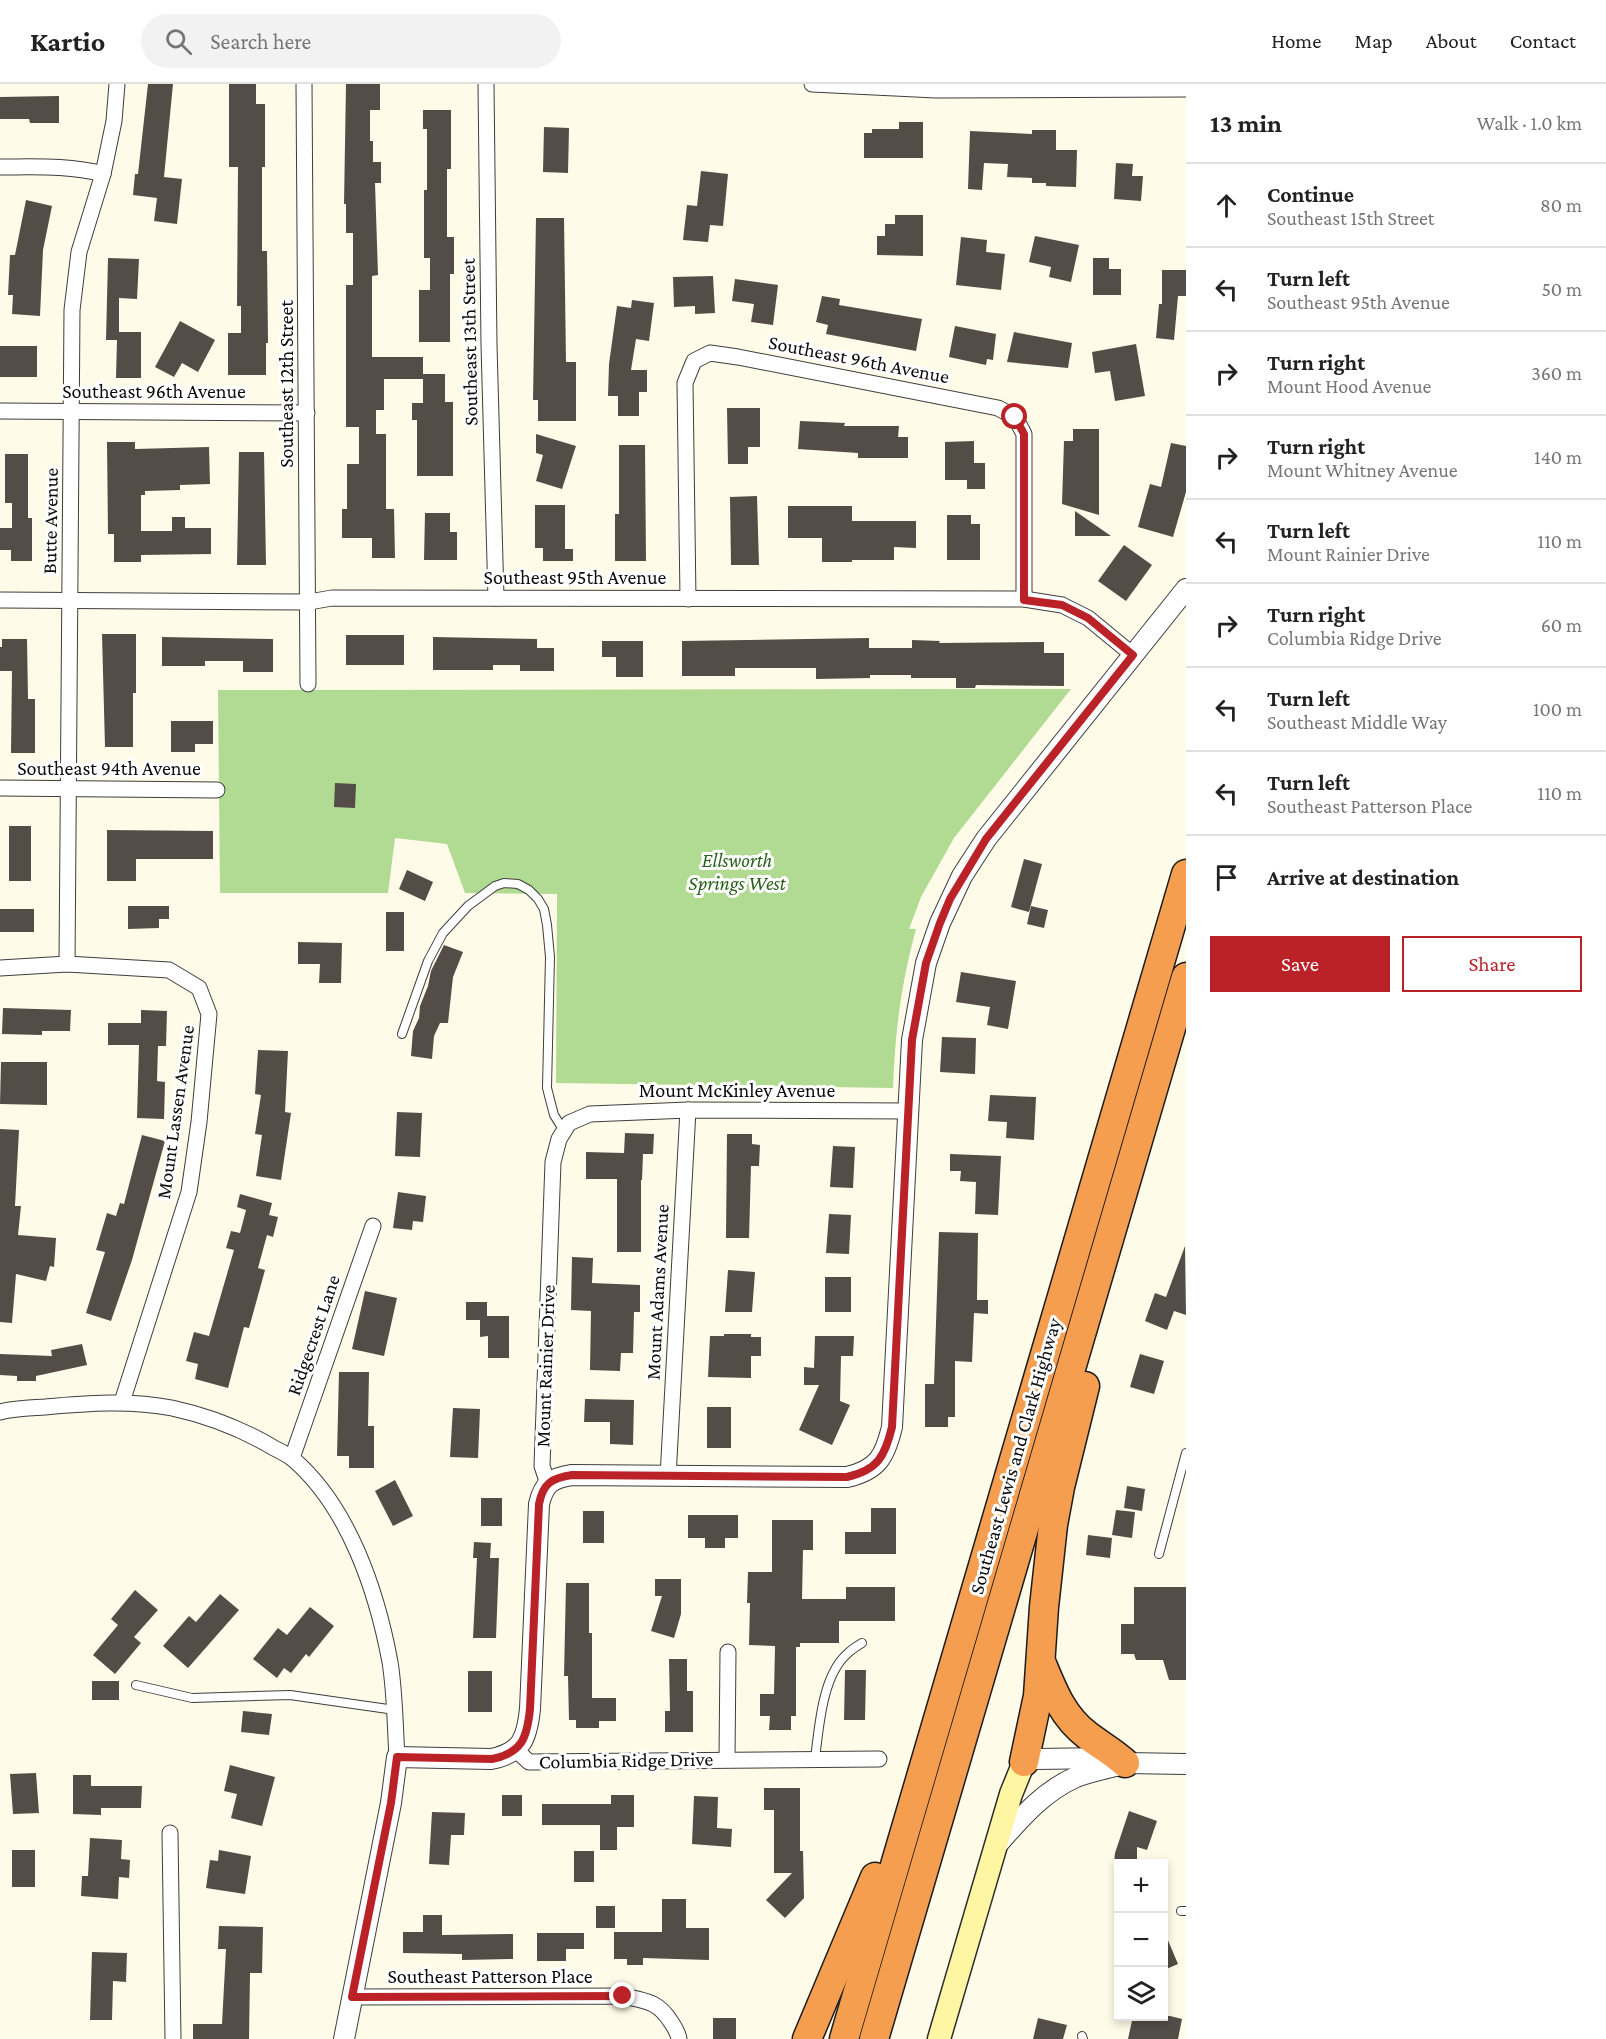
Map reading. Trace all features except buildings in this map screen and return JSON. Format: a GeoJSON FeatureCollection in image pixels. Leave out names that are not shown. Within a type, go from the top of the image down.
{"type":"FeatureCollection","features":[{"type":"Feature","properties":{"kind":"highway","name":"Southeast Lewis and Clark Highway"},"geometry":{"type":"LineString","coordinates":[[844,2039],[1186,874]]}},
{"type":"Feature","properties":{"kind":"highway","name":"Southeast Lewis and Clark Highway"},"geometry":{"type":"LineString","coordinates":[[874,2039],[1186,977]]}},
{"type":"Feature","properties":{"kind":"highway"},"geometry":{"type":"LineString","coordinates":[[1024,1762],[1038,1696],[1047,1574],[1055,1516],[1070,1444],[1097,1339],[1094,1288]]}},
{"type":"Feature","properties":{"kind":"highway"},"geometry":{"type":"LineString","coordinates":[[1041,1661],[1054,1695],[1070,1719],[1125,1763]]}},
{"type":"Feature","properties":{"kind":"highway"},"geometry":{"type":"LineString","coordinates":[[807,2039],[883,1858],[911,1812]]}},
{"type":"Feature","properties":{"kind":"main road"},"geometry":{"type":"LineString","coordinates":[[939,2039],[1011,1794],[1024,1762]]}},
{"type":"Feature","properties":{"kind":"street","name":"Butte Avenue"},"geometry":{"type":"LineString","coordinates":[[67,964],[72,310],[79,252],[103,174],[114,121],[117,84]]}},
{"type":"Feature","properties":{"kind":"street","name":"Southeast 12th Street"},"geometry":{"type":"LineString","coordinates":[[304,84],[308,684]]}},
{"type":"Feature","properties":{"kind":"street","name":"Southeast 13th Street"},"geometry":{"type":"LineString","coordinates":[[486,84],[489,345],[496,598]]}},
{"type":"Feature","properties":{"kind":"street"},"geometry":{"type":"LineString","coordinates":[[812,84],[936,90],[1182,88]]}},
{"type":"Feature","properties":{"kind":"street"},"geometry":{"type":"LineString","coordinates":[[0,167],[67,167],[103,174]]}},
{"type":"Feature","properties":{"kind":"street","name":"Southeast 96th Avenue"},"geometry":{"type":"LineString","coordinates":[[688,598],[685,383],[694,361],[710,353],[998,408],[1015,417],[1024,434],[1024,600]]}},
{"type":"Feature","properties":{"kind":"street","name":"Southeast 96th Avenue"},"geometry":{"type":"LineString","coordinates":[[0,411],[307,413]]}},
{"type":"Feature","properties":{"kind":"street"},"geometry":{"type":"LineString","coordinates":[[548,1484],[557,1478],[572,1475],[847,1477],[862,1473],[876,1464],[887,1449],[892,1427],[912,1040],[926,963],[950,899],[986,839],[1186,589]]}},
{"type":"Feature","properties":{"kind":"street","name":"Southeast 95th Avenue"},"geometry":{"type":"LineString","coordinates":[[0,600],[309,602],[332,598],[1024,600],[1062,605],[1088,618],[1133,655]]}},
{"type":"Feature","properties":{"kind":"street","name":"Southeast 94th Avenue"},"geometry":{"type":"LineString","coordinates":[[0,788],[217,790]]}},
{"type":"Feature","properties":{"kind":"street","name":"Mount Lassen Avenue"},"geometry":{"type":"LineString","coordinates":[[0,969],[67,964],[169,970],[199,988],[209,1014],[199,1122],[189,1192],[122,1402]]}},
{"type":"Feature","properties":{"kind":"street","name":"Mount McKinley Avenue"},"geometry":{"type":"LineString","coordinates":[[566,1127],[590,1114],[688,1110],[907,1111]]}},
{"type":"Feature","properties":{"kind":"street","name":"Mount Adams Avenue"},"geometry":{"type":"LineString","coordinates":[[668,1477],[688,1110]]}},
{"type":"Feature","properties":{"kind":"street","name":"Mount Rainier Drive"},"geometry":{"type":"LineString","coordinates":[[516,1750],[524,1741],[528,1727],[539,1504],[542,1492],[548,1484],[542,1466],[553,1162],[559,1139],[566,1127]]}},
{"type":"Feature","properties":{"kind":"street","name":"Ridgecrest Lane"},"geometry":{"type":"LineString","coordinates":[[292,1458],[373,1226]]}},
{"type":"Feature","properties":{"kind":"street"},"geometry":{"type":"LineString","coordinates":[[0,1412],[122,1402],[157,1405],[193,1412],[229,1425],[292,1458],[337,1510],[363,1566],[378,1609],[390,1663],[397,1757],[391,1803],[344,2039]]}},
{"type":"Feature","properties":{"kind":"street"},"geometry":{"type":"LineString","coordinates":[[727,1759],[728,1652]]}},
{"type":"Feature","properties":{"kind":"street","name":"Columbia Ridge Drive"},"geometry":{"type":"LineString","coordinates":[[397,1757],[492,1759],[506,1756],[516,1750],[529,1761],[879,1759]]}},
{"type":"Feature","properties":{"kind":"street"},"geometry":{"type":"LineString","coordinates":[[1024,1762],[1035,1759],[1108,1758],[1125,1763],[1186,1764]]}},
{"type":"Feature","properties":{"kind":"street"},"geometry":{"type":"LineString","coordinates":[[996,1846],[1025,1813],[1049,1792],[1077,1777],[1125,1763]]}},
{"type":"Feature","properties":{"kind":"street"},"geometry":{"type":"LineString","coordinates":[[170,1833],[173,2039]]}},
{"type":"Feature","properties":{"kind":"street","name":"Southeast Patterson Place"},"geometry":{"type":"LineString","coordinates":[[352,1997],[623,1996],[646,2001],[663,2008],[678,2033],[679,2039]]}},
{"type":"Feature","properties":{"kind":"lane"},"geometry":{"type":"LineString","coordinates":[[402,1034],[428,961],[443,933],[468,906],[495,886],[504,883],[518,884],[529,890],[544,909],[547,925],[549,957],[547,1088],[557,1123],[566,1127]]}},
{"type":"Feature","properties":{"kind":"lane"},"geometry":{"type":"LineString","coordinates":[[1159,1554],[1186,1453]]}},
{"type":"Feature","properties":{"kind":"lane"},"geometry":{"type":"LineString","coordinates":[[815,1759],[819,1721],[831,1675],[846,1654],[862,1643]]}},
{"type":"Feature","properties":{"kind":"lane"},"geometry":{"type":"LineString","coordinates":[[136,1685],[192,1698],[290,1695],[395,1710]]}},
{"type":"Feature","properties":{"kind":"green space","name":"Ellsworth Springs West"},"geometry":{"type":"Polygon","coordinates":[[[1071,689],[954,838],[921,897],[909,929],[916,929],[906,969],[900,1008],[893,1088],[556,1083],[557,894],[465,893],[447,844],[395,838],[388,893],[220,893],[218,690],[1071,689]]]}},
{"type":"Feature","properties":{"kind":"route"},"geometry":{"type":"LineString","coordinates":[[623,1996],[352,1997],[391,1803],[397,1757],[492,1759],[506,1756],[524,1741],[530,1709],[539,1504],[542,1492],[557,1478],[572,1475],[847,1477],[862,1473],[876,1464],[887,1449],[892,1427],[912,1040],[926,963],[950,899],[986,839],[1133,655],[1088,618],[1062,605],[1024,600],[1024,434],[1015,417]]}}]}
